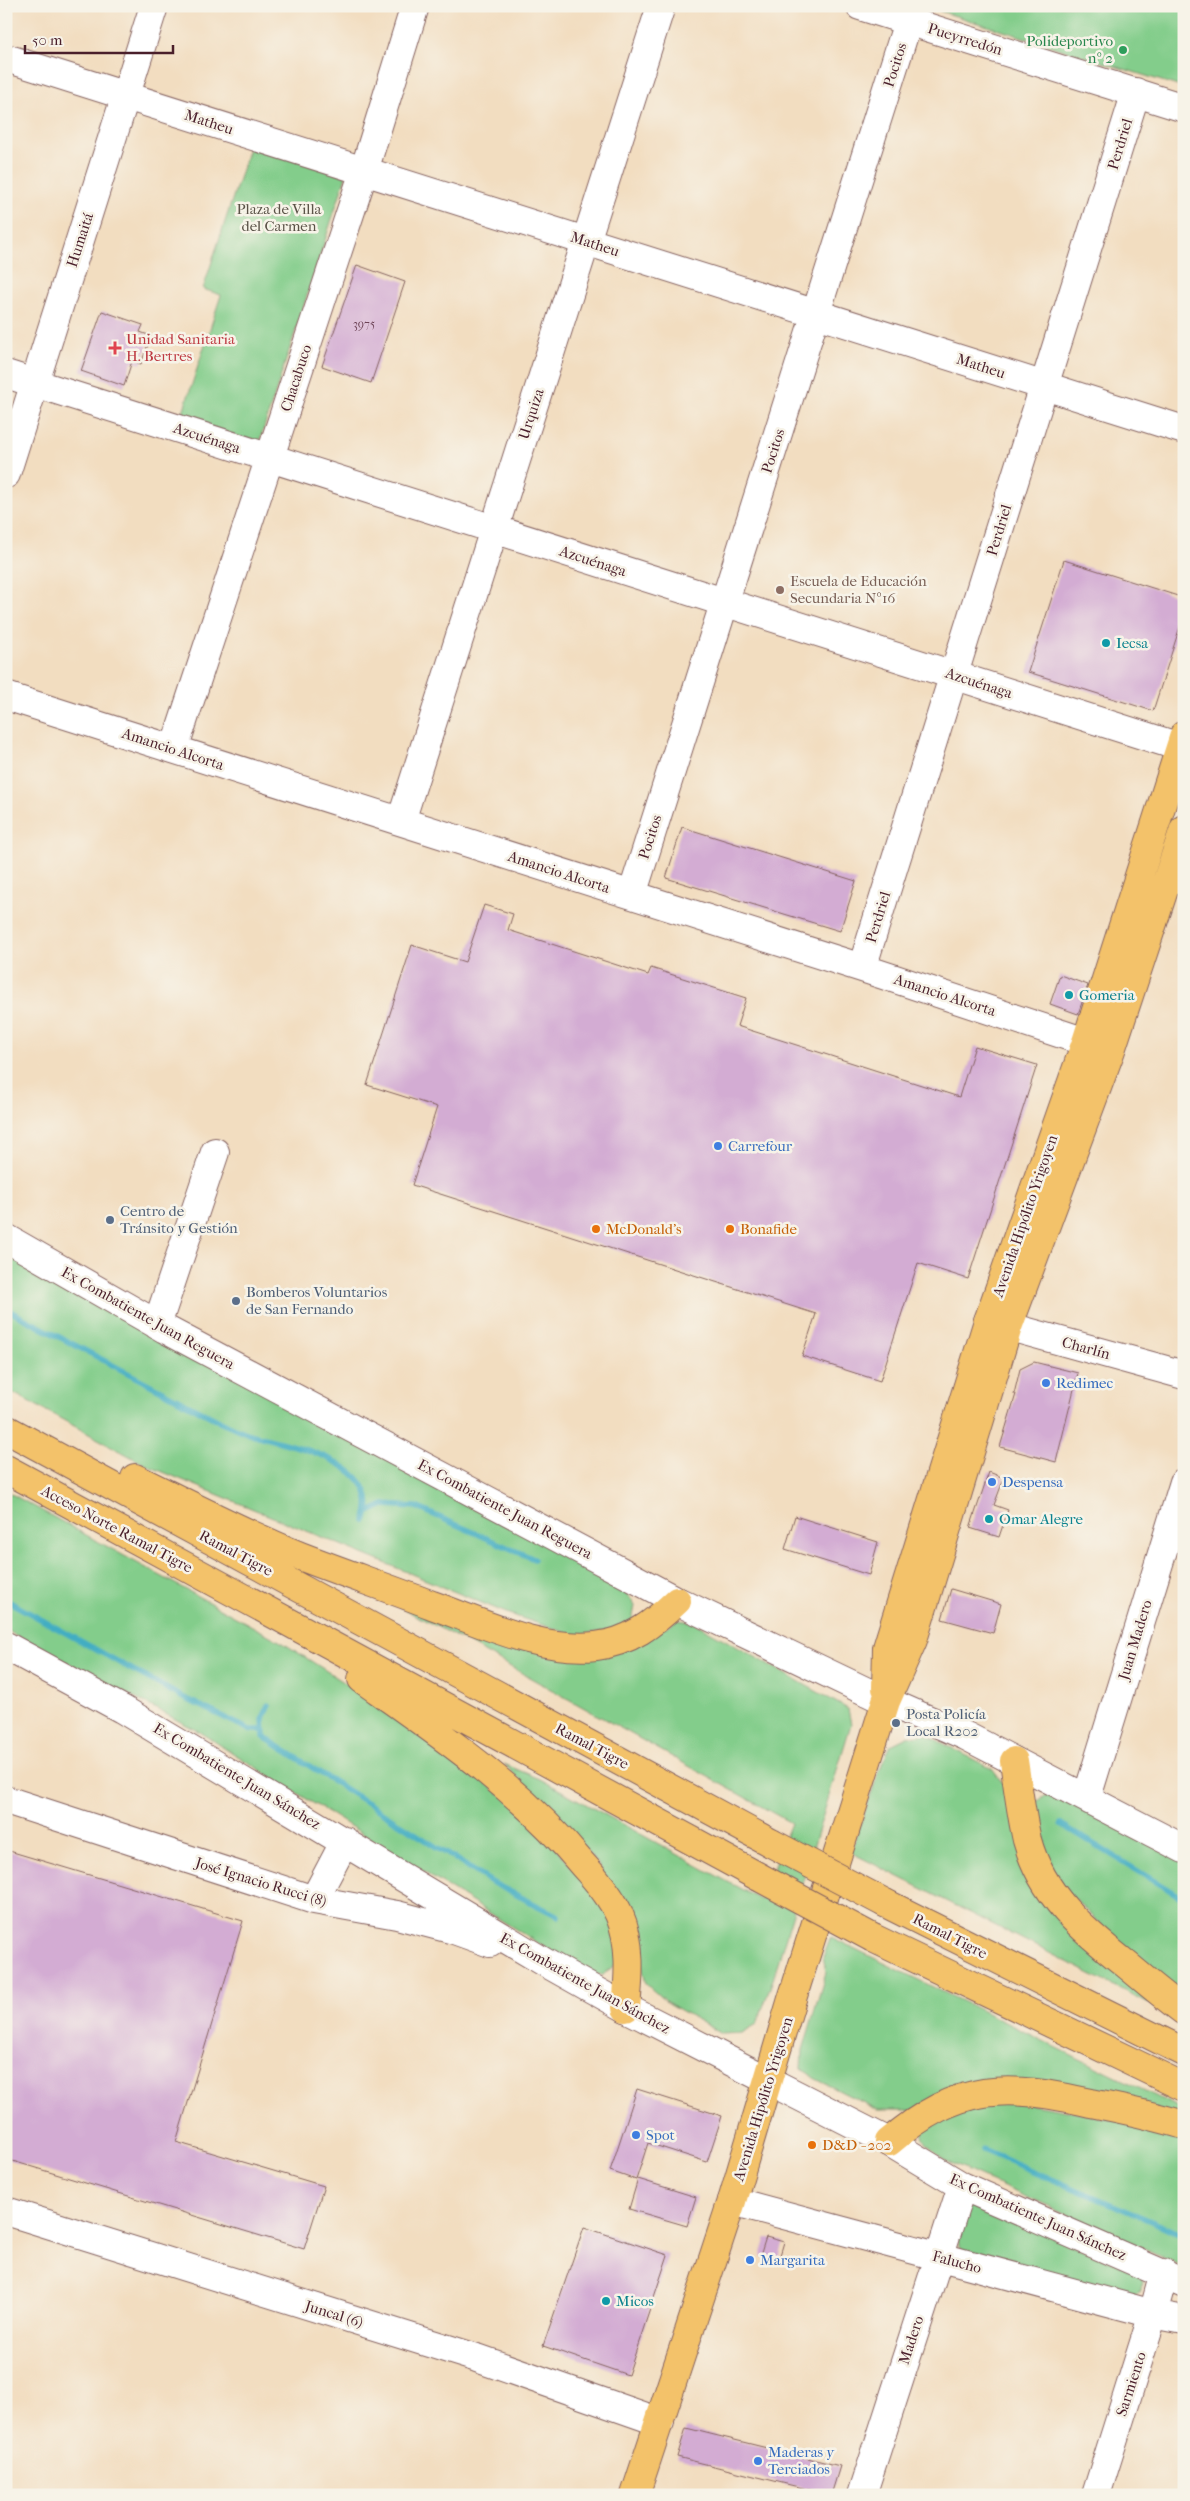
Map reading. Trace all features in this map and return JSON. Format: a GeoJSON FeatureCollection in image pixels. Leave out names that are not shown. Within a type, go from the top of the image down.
{"type":"FeatureCollection","features":[{"type":"Feature","properties":{"kind":"main road","name":"Avenida Hipólito Yrigoyen"},"geometry":{"type":"LineString","coordinates":[[1098,1046],[1182,741]]}},
{"type":"Feature","properties":{"kind":"main road","name":"Avenida Hipólito Yrigoyen"},"geometry":{"type":"LineString","coordinates":[[635,2495],[732,2202],[768,2079],[886,1701],[913,1640],[998,1324],[1098,1046],[1184,829]]}},
{"type":"Feature","properties":{"kind":"main road"},"geometry":{"type":"LineString","coordinates":[[6,1421],[70,1447],[224,1522],[300,1556],[534,1640],[573,1647],[614,1643],[634,1636],[655,1622],[677,1600]]}},
{"type":"Feature","properties":{"kind":"main road","name":"Ramal Tigre"},"geometry":{"type":"LineString","coordinates":[[6,1429],[885,1903],[1184,2052]]}},
{"type":"Feature","properties":{"kind":"main road","name":"Acceso Norte Ramal Tigre"},"geometry":{"type":"LineString","coordinates":[[6,1470],[228,1589]]}},
{"type":"Feature","properties":{"kind":"main road"},"geometry":{"type":"LineString","coordinates":[[228,1589],[873,1938],[1184,2086]]}},
{"type":"Feature","properties":{"kind":"main road"},"geometry":{"type":"LineString","coordinates":[[228,1589],[356,1674],[457,1746],[539,1816],[590,1872],[618,1914],[626,1936],[629,1963],[626,2008]]}},
{"type":"Feature","properties":{"kind":"main road"},"geometry":{"type":"LineString","coordinates":[[1014,1761],[1028,1841],[1040,1873],[1056,1900],[1084,1930],[1184,2011]]}},
{"type":"Feature","properties":{"kind":"main road"},"geometry":{"type":"LineString","coordinates":[[890,2142],[910,2124],[951,2102],[1003,2090],[1032,2091],[1071,2098],[1184,2125]]}},
{"type":"Feature","properties":{"kind":"street","name":"Humaitá"},"geometry":{"type":"LineString","coordinates":[[6,474],[154,6]]}},
{"type":"Feature","properties":{"kind":"street","name":"Chacabuco"},"geometry":{"type":"LineString","coordinates":[[174,749],[364,171],[415,6]]}},
{"type":"Feature","properties":{"kind":"street","name":"Urquiza"},"geometry":{"type":"LineString","coordinates":[[401,821],[661,6]]}},
{"type":"Feature","properties":{"kind":"street","name":"Pueyrredón"},"geometry":{"type":"LineString","coordinates":[[860,6],[911,14],[1184,108]]}},
{"type":"Feature","properties":{"kind":"street","name":"Pocitos"},"geometry":{"type":"LineString","coordinates":[[632,895],[911,14]]}},
{"type":"Feature","properties":{"kind":"street","name":"Matheu"},"geometry":{"type":"LineString","coordinates":[[6,58],[1184,430]]}},
{"type":"Feature","properties":{"kind":"street","name":"Perdriel"},"geometry":{"type":"LineString","coordinates":[[862,968],[1136,92]]}},
{"type":"Feature","properties":{"kind":"street","name":"Azcuénaga"},"geometry":{"type":"LineString","coordinates":[[6,374],[953,675],[1182,741]]}},
{"type":"Feature","properties":{"kind":"street","name":"Amancio Alcorta"},"geometry":{"type":"LineString","coordinates":[[6,696],[862,968],[1098,1046]]}},
{"type":"Feature","properties":{"kind":"street"},"geometry":{"type":"LineString","coordinates":[[157,1325],[215,1152]]}},
{"type":"Feature","properties":{"kind":"street","name":"Ex Combatiente Juan Reguera"},"geometry":{"type":"LineString","coordinates":[[6,1238],[157,1325],[677,1600],[886,1701],[966,1736],[1087,1797],[1184,1849]]}},
{"type":"Feature","properties":{"kind":"street","name":"Charlín"},"geometry":{"type":"LineString","coordinates":[[998,1324],[1184,1375]]}},
{"type":"Feature","properties":{"kind":"street","name":"Juan Madero"},"geometry":{"type":"LineString","coordinates":[[1087,1797],[1184,1482]]}},
{"type":"Feature","properties":{"kind":"street","name":"Ex Combatiente Juan Sánchez"},"geometry":{"type":"LineString","coordinates":[[6,1646],[122,1708],[546,1963],[626,2008],[890,2142],[962,2186],[1174,2278]]}},
{"type":"Feature","properties":{"kind":"street","name":"José Ignacio Rucci (8)"},"geometry":{"type":"LineString","coordinates":[[6,1800],[314,1900],[407,1917],[454,1930],[546,1963]]}},
{"type":"Feature","properties":{"kind":"street"},"geometry":{"type":"LineString","coordinates":[[314,1900],[345,1841]]}},
{"type":"Feature","properties":{"kind":"street","name":"Madero"},"geometry":{"type":"LineString","coordinates":[[862,2495],[962,2186]]}},
{"type":"Feature","properties":{"kind":"street","name":"Falucho"},"geometry":{"type":"LineString","coordinates":[[732,2202],[1153,2314],[1184,2320]]}},
{"type":"Feature","properties":{"kind":"street","name":"Juncal (6)"},"geometry":{"type":"LineString","coordinates":[[6,2211],[477,2358],[660,2422]]}},
{"type":"Feature","properties":{"kind":"street","name":"Sarmiento"},"geometry":{"type":"LineString","coordinates":[[1096,2495],[1153,2314],[1174,2278]]}},
{"type":"Feature","properties":{"kind":"green space","name":"Polideportivo nº 2"},"geometry":{"type":"Polygon","coordinates":[[[937,6],[1184,6],[1184,88],[940,11],[937,6]]]}},
{"type":"Feature","properties":{"kind":"green space","name":"Plaza de Villa del Carmen"},"geometry":{"type":"Polygon","coordinates":[[[250,145],[346,176],[259,443],[181,418],[221,295],[203,289],[250,145]]]}},
{"type":"Feature","properties":{"kind":"green space"},"geometry":{"type":"Polygon","coordinates":[[[6,1245],[591,1569],[625,1590],[635,1606],[632,1621],[615,1630],[574,1635],[509,1614],[146,1465],[6,1389],[6,1245]]]}},
{"type":"Feature","properties":{"kind":"green space"},"geometry":{"type":"Polygon","coordinates":[[[6,1491],[283,1643],[392,1713],[528,1815],[614,1917],[618,1963],[603,1974],[589,1975],[196,1730],[6,1630],[6,1491]]]}},
{"type":"Feature","properties":{"kind":"green space"},"geometry":{"type":"Polygon","coordinates":[[[332,1571],[536,1646],[663,1629],[677,1620],[693,1622],[848,1709],[851,1724],[772,1982],[757,2024],[742,2033],[722,2034],[665,2001],[646,1984],[639,1953],[598,1864],[537,1796],[504,1764],[540,1779],[761,1900],[791,1823],[466,1642],[332,1571]]]}},
{"type":"Feature","properties":{"kind":"green space"},"geometry":{"type":"Polygon","coordinates":[[[925,1734],[992,1769],[1008,1790],[1015,1830],[1156,2007],[850,1852],[882,1764],[891,1745],[907,1737],[925,1734]]]}},
{"type":"Feature","properties":{"kind":"green space"},"geometry":{"type":"Polygon","coordinates":[[[1047,1795],[1063,1795],[1184,1858],[1184,1992],[1146,1967],[1066,1891],[1039,1850],[1033,1804],[1047,1795]]]}},
{"type":"Feature","properties":{"kind":"green space"},"geometry":{"type":"Polygon","coordinates":[[[831,1937],[1184,2110],[1184,2117],[1096,2094],[915,2110],[878,2110],[814,2078],[802,2068],[803,2050],[826,1972],[823,1957],[831,1937]]]}},
{"type":"Feature","properties":{"kind":"green space"},"geometry":{"type":"Polygon","coordinates":[[[989,2097],[1128,2122],[1184,2140],[1184,2267],[970,2172],[947,2161],[927,2145],[922,2129],[989,2097]]]}},
{"type":"Feature","properties":{"kind":"green space"},"geometry":{"type":"Polygon","coordinates":[[[975,2205],[1142,2274],[1144,2282],[1140,2292],[1131,2295],[964,2251],[959,2247],[958,2238],[969,2208],[975,2205]]]}},
{"type":"Feature","properties":{"kind":"building"},"geometry":{"type":"Polygon","coordinates":[[[357,265],[405,282],[371,383],[322,366],[357,265]]]}},
{"type":"Feature","properties":{"kind":"building"},"geometry":{"type":"Polygon","coordinates":[[[102,311],[143,325],[140,332],[151,336],[141,364],[132,361],[124,386],[81,371],[102,311]]]}},
{"type":"Feature","properties":{"kind":"building","name":"Iecsa"},"geometry":{"type":"Polygon","coordinates":[[[1064,560],[1184,598],[1184,614],[1153,711],[1028,672],[1064,560]]]}},
{"type":"Feature","properties":{"kind":"building"},"geometry":{"type":"Polygon","coordinates":[[[682,827],[856,881],[840,931],[666,878],[682,827]]]}},
{"type":"Feature","properties":{"kind":"building","name":"Carrefour"},"geometry":{"type":"Polygon","coordinates":[[[484,905],[513,914],[508,930],[648,975],[651,968],[746,998],[737,1026],[959,1097],[975,1046],[1037,1065],[968,1279],[918,1263],[880,1381],[802,1356],[816,1314],[412,1185],[437,1107],[367,1085],[412,945],[465,962],[484,905]]]}},
{"type":"Feature","properties":{"kind":"building","name":"Gomeria"},"geometry":{"type":"Polygon","coordinates":[[[1060,975],[1088,985],[1078,1014],[1050,1004],[1060,975]]]}},
{"type":"Feature","properties":{"kind":"building"},"geometry":{"type":"Polygon","coordinates":[[[1034,1362],[1078,1373],[1056,1462],[1000,1447],[1016,1394],[1014,1394],[1020,1369],[1034,1362]]]}},
{"type":"Feature","properties":{"kind":"building","name":"Omar Alegre"},"geometry":{"type":"Polygon","coordinates":[[[989,1472],[1004,1478],[994,1505],[1008,1510],[999,1537],[970,1528],[989,1472]]]}},
{"type":"Feature","properties":{"kind":"building"},"geometry":{"type":"Polygon","coordinates":[[[795,1516],[878,1542],[869,1575],[785,1549],[795,1516]]]}},
{"type":"Feature","properties":{"kind":"building"},"geometry":{"type":"Polygon","coordinates":[[[951,1589],[1001,1604],[993,1633],[942,1619],[951,1589]]]}},
{"type":"Feature","properties":{"kind":"building"},"geometry":{"type":"Polygon","coordinates":[[[6,1850],[243,1921],[176,2142],[324,2186],[304,2249],[6,2159],[6,1850]]]}},
{"type":"Feature","properties":{"kind":"building"},"geometry":{"type":"Polygon","coordinates":[[[637,2089],[722,2116],[707,2162],[648,2143],[636,2180],[610,2171],[637,2089]]]}},
{"type":"Feature","properties":{"kind":"building"},"geometry":{"type":"Polygon","coordinates":[[[638,2179],[696,2197],[687,2226],[629,2209],[638,2179]]]}},
{"type":"Feature","properties":{"kind":"building","name":"Micos"},"geometry":{"type":"Polygon","coordinates":[[[584,2227],[668,2255],[628,2375],[543,2346],[584,2227]]]}},
{"type":"Feature","properties":{"kind":"building"},"geometry":{"type":"Polygon","coordinates":[[[766,2237],[784,2242],[778,2262],[760,2256],[766,2237]]]}},
{"type":"Feature","properties":{"kind":"building","name":"Maderas y Terciados"},"geometry":{"type":"Polygon","coordinates":[[[686,2428],[840,2466],[831,2495],[677,2457],[686,2428]]]}},
{"type":"Feature","properties":{"kind":"waterway"},"geometry":{"type":"LineString","coordinates":[[6,1309],[221,1422],[249,1434],[311,1451],[332,1460],[350,1471],[363,1484],[368,1501],[365,1521]]}},
{"type":"Feature","properties":{"kind":"waterway"},"geometry":{"type":"LineString","coordinates":[[369,1512],[384,1505],[416,1507],[534,1559]]}},
{"type":"Feature","properties":{"kind":"waterway"},"geometry":{"type":"LineString","coordinates":[[6,1600],[180,1696],[250,1730],[262,1730]]}},
{"type":"Feature","properties":{"kind":"waterway"},"geometry":{"type":"LineString","coordinates":[[269,1705],[263,1718],[264,1737],[493,1883],[558,1916]]}},
{"type":"Feature","properties":{"kind":"waterway"},"geometry":{"type":"LineString","coordinates":[[1061,1824],[1184,1899]]}},
{"type":"Feature","properties":{"kind":"waterway"},"geometry":{"type":"LineString","coordinates":[[983,2150],[1184,2235]]}},
{"type":"Feature","properties":{"kind":"place","name":"Polideportivo nº 2"},"geometry":{"type":"Point","coordinates":[1123,50]}},
{"type":"Feature","properties":{"kind":"place","name":"Unidad Sanitaria H. Bertres"},"geometry":{"type":"Point","coordinates":[115,348]}},
{"type":"Feature","properties":{"kind":"place","name":"Escuela de Educación Secundaria Nº16"},"geometry":{"type":"Point","coordinates":[780,590]}},
{"type":"Feature","properties":{"kind":"place","name":"Iecsa"},"geometry":{"type":"Point","coordinates":[1106,643]}},
{"type":"Feature","properties":{"kind":"place","name":"Gomeria"},"geometry":{"type":"Point","coordinates":[1069,995]}},
{"type":"Feature","properties":{"kind":"place","name":"Carrefour"},"geometry":{"type":"Point","coordinates":[718,1146]}},
{"type":"Feature","properties":{"kind":"place","name":"Centro de Tránsito y Gestión"},"geometry":{"type":"Point","coordinates":[110,1220]}},
{"type":"Feature","properties":{"kind":"place","name":"McDonald's"},"geometry":{"type":"Point","coordinates":[596,1229]}},
{"type":"Feature","properties":{"kind":"place","name":"Bonafide"},"geometry":{"type":"Point","coordinates":[730,1229]}},
{"type":"Feature","properties":{"kind":"place","name":"Bomberos Voluntarios de San Fernando"},"geometry":{"type":"Point","coordinates":[236,1301]}},
{"type":"Feature","properties":{"kind":"place","name":"Redimec"},"geometry":{"type":"Point","coordinates":[1046,1383]}},
{"type":"Feature","properties":{"kind":"place","name":"Despensa"},"geometry":{"type":"Point","coordinates":[992,1482]}},
{"type":"Feature","properties":{"kind":"place","name":"Omar Alegre"},"geometry":{"type":"Point","coordinates":[989,1519]}},
{"type":"Feature","properties":{"kind":"place","name":"Posta Policía Local R202"},"geometry":{"type":"Point","coordinates":[896,1723]}},
{"type":"Feature","properties":{"kind":"place","name":"Spot"},"geometry":{"type":"Point","coordinates":[636,2135]}},
{"type":"Feature","properties":{"kind":"place","name":"D&D - 202"},"geometry":{"type":"Point","coordinates":[812,2145]}},
{"type":"Feature","properties":{"kind":"place","name":"Margarita"},"geometry":{"type":"Point","coordinates":[750,2260]}},
{"type":"Feature","properties":{"kind":"place","name":"Micos"},"geometry":{"type":"Point","coordinates":[606,2301]}},
{"type":"Feature","properties":{"kind":"place","name":"Maderas y Terciados"},"geometry":{"type":"Point","coordinates":[758,2461]}}]}
